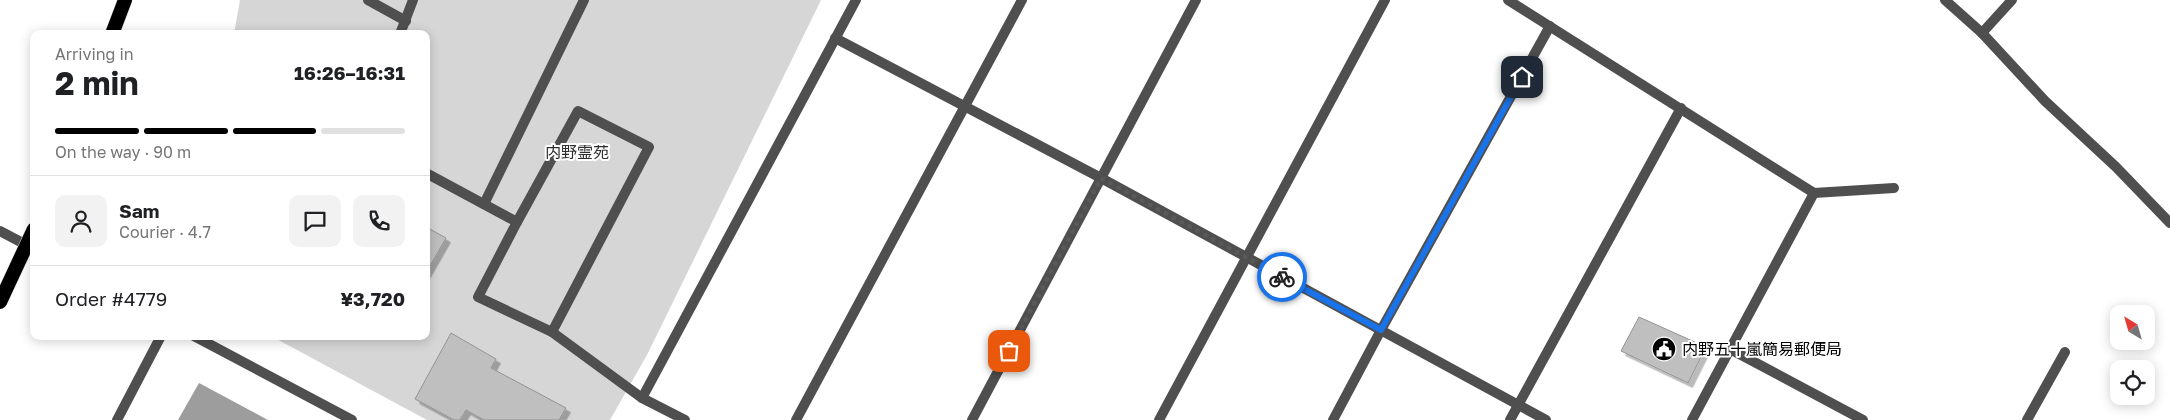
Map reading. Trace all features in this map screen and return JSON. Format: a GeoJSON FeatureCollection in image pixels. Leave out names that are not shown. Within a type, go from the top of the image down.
{"type":"FeatureCollection","features":[{"type":"Feature","properties":{"kind":"highway"},"geometry":{"type":"LineString","coordinates":[[114,30],[125,0]]}},
{"type":"Feature","properties":{"kind":"highway"},"geometry":{"type":"LineString","coordinates":[[0,302],[30,238]]}},
{"type":"Feature","properties":{"kind":"street"},"geometry":{"type":"LineString","coordinates":[[368,0],[406,21]]}},
{"type":"Feature","properties":{"kind":"street"},"geometry":{"type":"LineString","coordinates":[[402,30],[414,0]]}},
{"type":"Feature","properties":{"kind":"street"},"geometry":{"type":"LineString","coordinates":[[484,204],[584,0]]}},
{"type":"Feature","properties":{"kind":"street"},"geometry":{"type":"LineString","coordinates":[[642,398],[856,0]]}},
{"type":"Feature","properties":{"kind":"street"},"geometry":{"type":"LineString","coordinates":[[796,420],[1022,0]]}},
{"type":"Feature","properties":{"kind":"street"},"geometry":{"type":"LineString","coordinates":[[972,420],[1196,0]]}},
{"type":"Feature","properties":{"kind":"street"},"geometry":{"type":"LineString","coordinates":[[1159,420],[1385,0]]}},
{"type":"Feature","properties":{"kind":"street"},"geometry":{"type":"LineString","coordinates":[[1508,0],[1814,193],[1894,188]]}},
{"type":"Feature","properties":{"kind":"street"},"geometry":{"type":"LineString","coordinates":[[1945,0],[1982,33],[2045,101],[2116,167],[2170,223]]}},
{"type":"Feature","properties":{"kind":"street"},"geometry":{"type":"LineString","coordinates":[[1982,33],[2012,0]]}},
{"type":"Feature","properties":{"kind":"street"},"geometry":{"type":"LineString","coordinates":[[1334,420],[1381,330],[1550,26]]}},
{"type":"Feature","properties":{"kind":"street"},"geometry":{"type":"LineString","coordinates":[[836,38],[1101,178],[1546,420]]}},
{"type":"Feature","properties":{"kind":"street"},"geometry":{"type":"LineString","coordinates":[[1510,420],[1681,108]]}},
{"type":"Feature","properties":{"kind":"street"},"geometry":{"type":"LineString","coordinates":[[552,332],[649,147],[578,111],[478,297],[552,332],[642,398],[685,420]]}},
{"type":"Feature","properties":{"kind":"street"},"geometry":{"type":"LineString","coordinates":[[430,175],[517,222]]}},
{"type":"Feature","properties":{"kind":"street"},"geometry":{"type":"LineString","coordinates":[[1692,420],[1814,193]]}},
{"type":"Feature","properties":{"kind":"street"},"geometry":{"type":"LineString","coordinates":[[0,231],[30,247]]}},
{"type":"Feature","properties":{"kind":"street"},"geometry":{"type":"LineString","coordinates":[[117,420],[159,340]]}},
{"type":"Feature","properties":{"kind":"street"},"geometry":{"type":"LineString","coordinates":[[202,340],[352,420]]}},
{"type":"Feature","properties":{"kind":"street"},"geometry":{"type":"LineString","coordinates":[[1730,349],[1863,420]]}},
{"type":"Feature","properties":{"kind":"street"},"geometry":{"type":"LineString","coordinates":[[2027,420],[2065,352]]}},
{"type":"Feature","properties":{"kind":"green space","name":"内野霊苑"},"geometry":{"type":"Polygon","coordinates":[[[240,0],[821,0],[648,353],[610,420],[427,420],[278,340],[430,340],[430,30],[235,30],[240,0]]]}},
{"type":"Feature","properties":{"kind":"shaded area"},"geometry":{"type":"Polygon","coordinates":[[[199,383],[268,420],[178,420],[199,383]]]}},
{"type":"Feature","properties":{"kind":"building"},"geometry":{"type":"Polygon","coordinates":[[[430,229],[446,238],[430,266],[430,229]]]}},
{"type":"Feature","properties":{"kind":"building"},"geometry":{"type":"Polygon","coordinates":[[[1639,317],[1706,347],[1688,383],[1621,351],[1639,317]]]}},
{"type":"Feature","properties":{"kind":"building"},"geometry":{"type":"Polygon","coordinates":[[[451,333],[496,359],[491,368],[566,408],[559,420],[484,420],[466,410],[460,420],[454,420],[415,399],[451,333]]]}},
{"type":"Feature","properties":{"kind":"way so far"},"geometry":{"type":"LineString","coordinates":[[1009,351],[1101,178],[1282,277]]}},
{"type":"Feature","properties":{"kind":"place","name":"内野五十嵐簡易郵便局"},"geometry":{"type":"Point","coordinates":[1664,349]}},
{"type":"Feature","properties":{"kind":"route"},"geometry":{"type":"LineString","coordinates":[[1282,277],[1381,330],[1522,77]]}}]}
